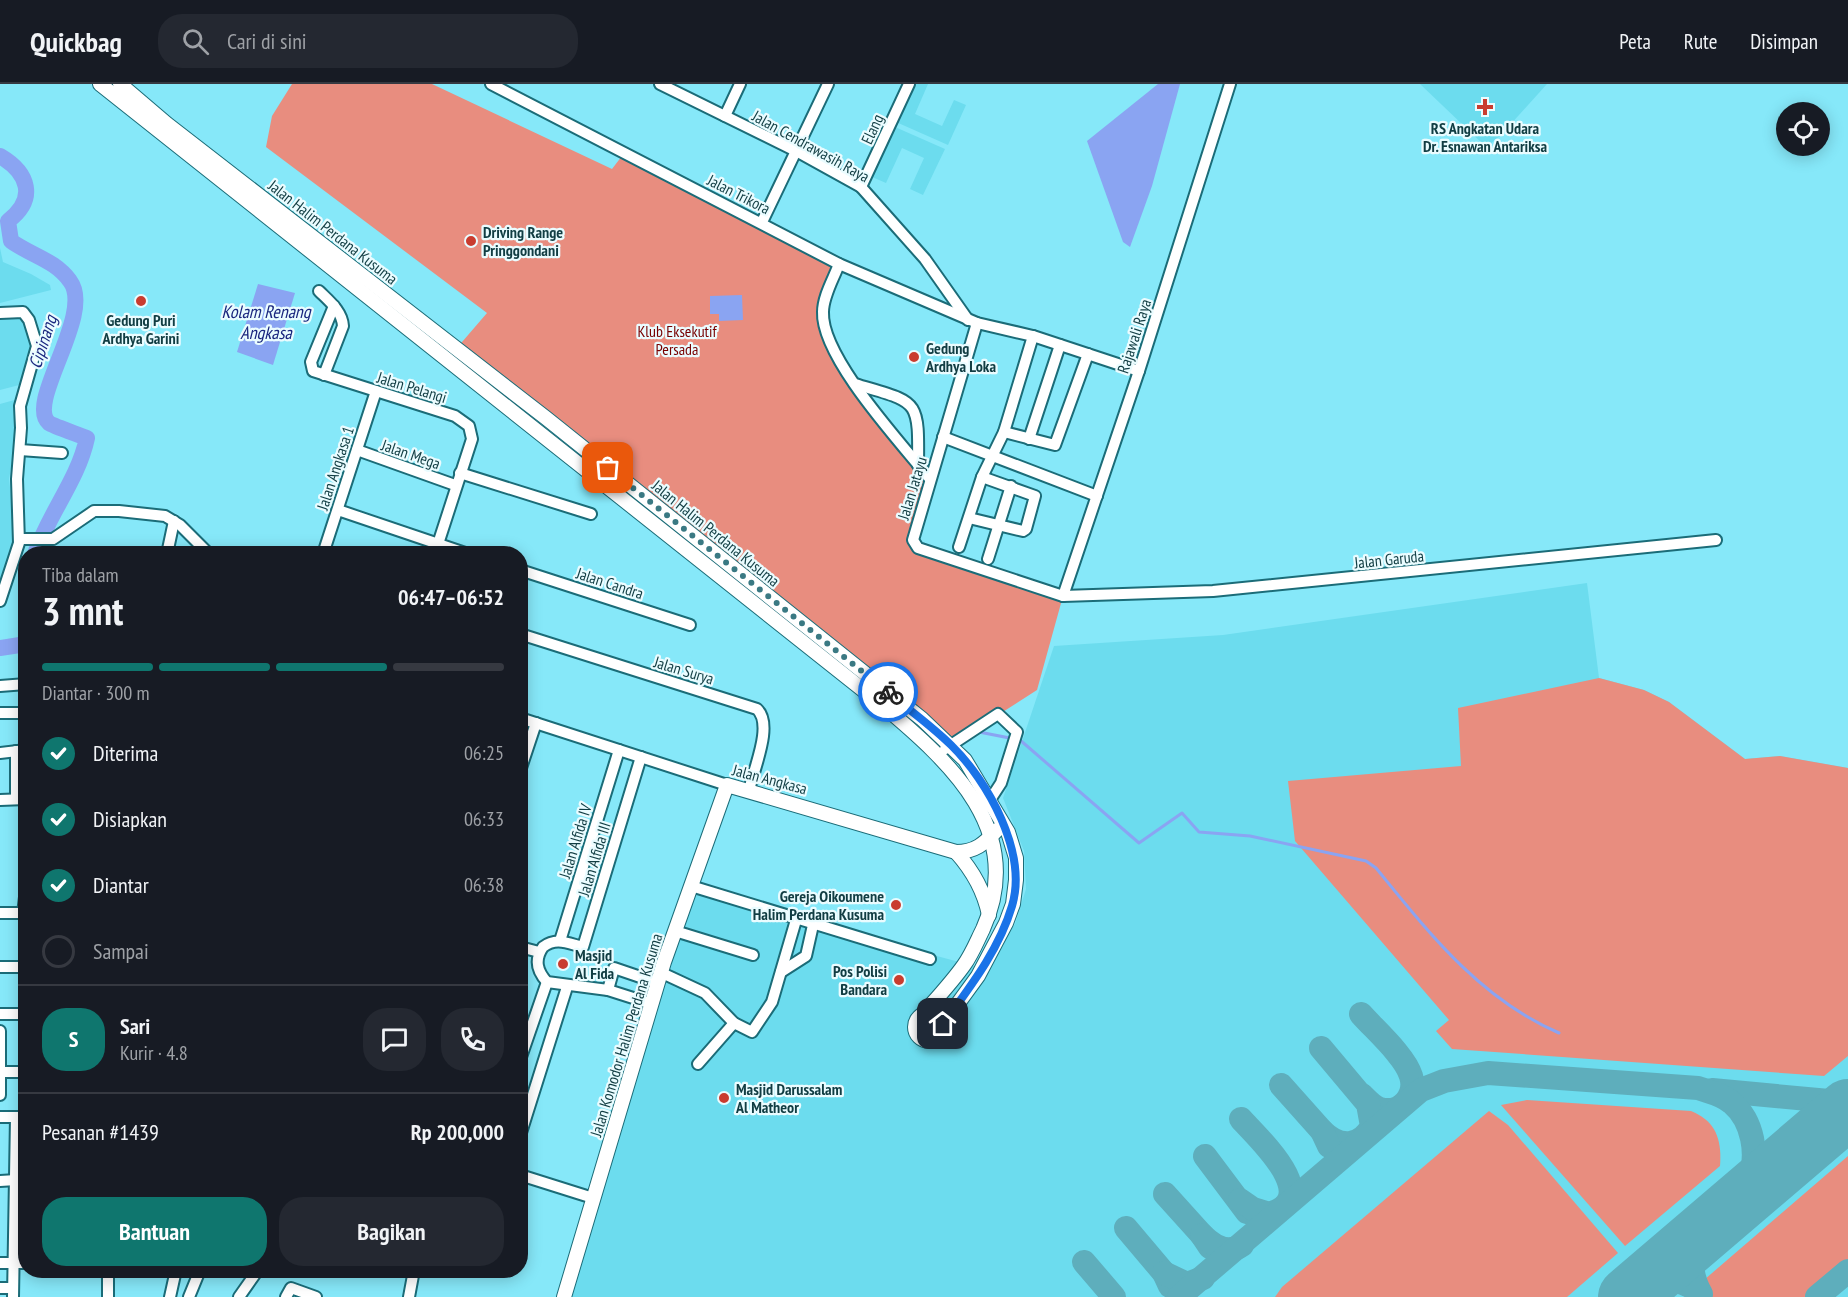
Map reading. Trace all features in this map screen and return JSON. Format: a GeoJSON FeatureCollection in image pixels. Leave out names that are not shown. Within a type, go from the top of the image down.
{"type":"FeatureCollection","features":[{"type":"Feature","properties":{"kind":"street","name":"Jalan Halim Perdana Kusuma"},"geometry":{"type":"LineString","coordinates":[[100,84],[882,705],[955,772],[992,836]]}},
{"type":"Feature","properties":{"kind":"street","name":"Jalan Halim Perdana Kusuma"},"geometry":{"type":"LineString","coordinates":[[120,84],[167,124],[546,418],[951,745],[965,760],[1003,824],[1016,858],[1013,904],[978,976],[943,1024]]}},
{"type":"Feature","properties":{"kind":"street","name":"Jalan Trikora"},"geometry":{"type":"LineString","coordinates":[[491,84],[762,222],[839,264],[973,322],[1033,336],[1139,371]]}},
{"type":"Feature","properties":{"kind":"street","name":"Jalan Cendrawasih Raya"},"geometry":{"type":"LineString","coordinates":[[660,84],[796,151],[861,187],[925,259],[973,322]]}},
{"type":"Feature","properties":{"kind":"street"},"geometry":{"type":"LineString","coordinates":[[725,116],[740,84]]}},
{"type":"Feature","properties":{"kind":"street"},"geometry":{"type":"LineString","coordinates":[[762,222],[828,84]]}},
{"type":"Feature","properties":{"kind":"street","name":"Elang"},"geometry":{"type":"LineString","coordinates":[[861,187],[909,84]]}},
{"type":"Feature","properties":{"kind":"street","name":"Rajawali Raya"},"geometry":{"type":"LineString","coordinates":[[1064,596],[1139,371],[1230,84]]}},
{"type":"Feature","properties":{"kind":"street"},"geometry":{"type":"LineString","coordinates":[[839,264],[822,313],[831,342],[854,384],[930,479]]}},
{"type":"Feature","properties":{"kind":"street"},"geometry":{"type":"LineString","coordinates":[[319,291],[334,306],[342,317],[343,326],[324,375],[315,372],[310,365],[334,306]]}},
{"type":"Feature","properties":{"kind":"street"},"geometry":{"type":"LineString","coordinates":[[0,313],[23,312],[29,320],[37,346],[20,406],[17,488],[22,539],[20,546]]}},
{"type":"Feature","properties":{"kind":"street","name":"Jalan Jatayu"},"geometry":{"type":"LineString","coordinates":[[973,322],[943,437],[913,538],[918,548],[1064,596]]}},
{"type":"Feature","properties":{"kind":"street"},"geometry":{"type":"LineString","coordinates":[[959,547],[991,454],[1004,432],[1033,336]]}},
{"type":"Feature","properties":{"kind":"street"},"geometry":{"type":"LineString","coordinates":[[319,342],[334,349]]}},
{"type":"Feature","properties":{"kind":"street"},"geometry":{"type":"LineString","coordinates":[[1029,439],[1060,345]]}},
{"type":"Feature","properties":{"kind":"street"},"geometry":{"type":"LineString","coordinates":[[1004,432],[1050,446],[1056,443],[1088,354]]}},
{"type":"Feature","properties":{"kind":"street","name":"Jalan Pelangi"},"geometry":{"type":"LineString","coordinates":[[324,375],[427,406],[465,422],[469,426],[472,439],[455,485],[438,544]]}},
{"type":"Feature","properties":{"kind":"street"},"geometry":{"type":"LineString","coordinates":[[854,384],[894,396],[914,409],[919,424],[918,465]]}},
{"type":"Feature","properties":{"kind":"street","name":"Jalan Angkasa 1"},"geometry":{"type":"LineString","coordinates":[[326,546],[376,391]]}},
{"type":"Feature","properties":{"kind":"street"},"geometry":{"type":"LineString","coordinates":[[943,437],[1097,496]]}},
{"type":"Feature","properties":{"kind":"street"},"geometry":{"type":"LineString","coordinates":[[20,450],[62,453]]}},
{"type":"Feature","properties":{"kind":"street","name":"Jalan Mega"},"geometry":{"type":"LineString","coordinates":[[357,450],[455,485]]}},
{"type":"Feature","properties":{"kind":"street"},"geometry":{"type":"LineString","coordinates":[[460,473],[591,514]]}},
{"type":"Feature","properties":{"kind":"street"},"geometry":{"type":"LineString","coordinates":[[969,518],[1024,531],[1029,520],[1035,496],[982,477]]}},
{"type":"Feature","properties":{"kind":"street"},"geometry":{"type":"LineString","coordinates":[[988,559],[1011,486]]}},
{"type":"Feature","properties":{"kind":"street"},"geometry":{"type":"LineString","coordinates":[[338,510],[444,546]]}},
{"type":"Feature","properties":{"kind":"street"},"geometry":{"type":"LineString","coordinates":[[22,539],[48,540],[59,537],[94,511],[154,513],[174,521],[201,546]]}},
{"type":"Feature","properties":{"kind":"street"},"geometry":{"type":"LineString","coordinates":[[169,546],[174,521]]}},
{"type":"Feature","properties":{"kind":"street","name":"Jalan Garuda"},"geometry":{"type":"LineString","coordinates":[[1064,596],[1213,591],[1716,540]]}},
{"type":"Feature","properties":{"kind":"street"},"geometry":{"type":"LineString","coordinates":[[0,601],[18,550]]}},
{"type":"Feature","properties":{"kind":"street","name":"Jalan Candra"},"geometry":{"type":"LineString","coordinates":[[528,572],[690,625]]}},
{"type":"Feature","properties":{"kind":"street","name":"Jalan Surya"},"geometry":{"type":"LineString","coordinates":[[528,637],[757,710],[762,714],[765,730],[749,791]]}},
{"type":"Feature","properties":{"kind":"street"},"geometry":{"type":"LineString","coordinates":[[0,686],[18,685]]}},
{"type":"Feature","properties":{"kind":"street"},"geometry":{"type":"LineString","coordinates":[[0,713],[18,713]]}},
{"type":"Feature","properties":{"kind":"street"},"geometry":{"type":"LineString","coordinates":[[937,754],[998,714],[1015,737],[1003,774],[987,795],[979,814]]}},
{"type":"Feature","properties":{"kind":"street","name":"Jalan Angkasa"},"geometry":{"type":"LineString","coordinates":[[528,720],[727,785],[956,852]]}},
{"type":"Feature","properties":{"kind":"street"},"geometry":{"type":"LineString","coordinates":[[528,747],[536,723]]}},
{"type":"Feature","properties":{"kind":"street","name":"Jalan Alfida IV"},"geometry":{"type":"LineString","coordinates":[[560,941],[619,750]]}},
{"type":"Feature","properties":{"kind":"street"},"geometry":{"type":"LineString","coordinates":[[0,753],[18,751]]}},
{"type":"Feature","properties":{"kind":"street","name":"Jalan Alfida III"},"geometry":{"type":"LineString","coordinates":[[560,941],[582,947],[641,757]]}},
{"type":"Feature","properties":{"kind":"street","name":"Jalan Komodor Halim Perdana Kusuma"},"geometry":{"type":"LineString","coordinates":[[564,1297],[651,1004],[727,785]]}},
{"type":"Feature","properties":{"kind":"street"},"geometry":{"type":"LineString","coordinates":[[969,795],[987,795]]}},
{"type":"Feature","properties":{"kind":"street"},"geometry":{"type":"LineString","coordinates":[[0,800],[18,799]]}},
{"type":"Feature","properties":{"kind":"street"},"geometry":{"type":"LineString","coordinates":[[956,852],[973,851],[1003,824]]}},
{"type":"Feature","properties":{"kind":"street"},"geometry":{"type":"LineString","coordinates":[[923,1014],[935,1014],[943,1024],[943,1030],[937,1038],[922,1039],[914,1027],[916,1020],[965,965],[989,915],[998,871],[992,836]]}},
{"type":"Feature","properties":{"kind":"street"},"geometry":{"type":"LineString","coordinates":[[956,852],[970,868],[979,884],[989,915]]}},
{"type":"Feature","properties":{"kind":"street"},"geometry":{"type":"LineString","coordinates":[[691,886],[796,920],[930,959]]}},
{"type":"Feature","properties":{"kind":"street"},"geometry":{"type":"LineString","coordinates":[[0,913],[18,913]]}},
{"type":"Feature","properties":{"kind":"street"},"geometry":{"type":"LineString","coordinates":[[608,990],[614,968],[660,978],[705,993],[734,1023],[745,1031],[752,1032],[757,1029],[772,1002],[796,920]]}},
{"type":"Feature","properties":{"kind":"street"},"geometry":{"type":"LineString","coordinates":[[781,972],[806,956],[813,925]]}},
{"type":"Feature","properties":{"kind":"street"},"geometry":{"type":"LineString","coordinates":[[675,931],[753,955]]}},
{"type":"Feature","properties":{"kind":"street"},"geometry":{"type":"LineString","coordinates":[[560,941],[547,944],[539,952],[538,968],[547,982],[567,987],[577,984],[608,990],[651,1004]]}},
{"type":"Feature","properties":{"kind":"street"},"geometry":{"type":"LineString","coordinates":[[528,949],[539,952]]}},
{"type":"Feature","properties":{"kind":"street"},"geometry":{"type":"LineString","coordinates":[[0,967],[18,967]]}},
{"type":"Feature","properties":{"kind":"street"},"geometry":{"type":"LineString","coordinates":[[528,1037],[547,982]]}},
{"type":"Feature","properties":{"kind":"street"},"geometry":{"type":"LineString","coordinates":[[528,1111],[567,987]]}},
{"type":"Feature","properties":{"kind":"street"},"geometry":{"type":"LineString","coordinates":[[0,1014],[18,1014]]}},
{"type":"Feature","properties":{"kind":"street"},"geometry":{"type":"LineString","coordinates":[[698,1064],[734,1023]]}},
{"type":"Feature","properties":{"kind":"street"},"geometry":{"type":"LineString","coordinates":[[0,1031],[0,1095]]}},
{"type":"Feature","properties":{"kind":"street"},"geometry":{"type":"LineString","coordinates":[[1,1072],[18,1072]]}},
{"type":"Feature","properties":{"kind":"street"},"geometry":{"type":"LineString","coordinates":[[0,1117],[18,1117]]}},
{"type":"Feature","properties":{"kind":"street"},"geometry":{"type":"LineString","coordinates":[[0,1288],[13,1293],[18,1172]]}},
{"type":"Feature","properties":{"kind":"street"},"geometry":{"type":"LineString","coordinates":[[528,1177],[594,1198]]}},
{"type":"Feature","properties":{"kind":"street"},"geometry":{"type":"LineString","coordinates":[[0,1180],[16,1180]]}},
{"type":"Feature","properties":{"kind":"street"},"geometry":{"type":"LineString","coordinates":[[0,1263],[18,1263]]}},
{"type":"Feature","properties":{"kind":"street"},"geometry":{"type":"LineString","coordinates":[[108,1278],[108,1297]]}},
{"type":"Feature","properties":{"kind":"street"},"geometry":{"type":"LineString","coordinates":[[170,1297],[174,1278]]}},
{"type":"Feature","properties":{"kind":"street"},"geometry":{"type":"LineString","coordinates":[[189,1297],[197,1278]]}},
{"type":"Feature","properties":{"kind":"street"},"geometry":{"type":"LineString","coordinates":[[239,1297],[252,1278]]}},
{"type":"Feature","properties":{"kind":"street"},"geometry":{"type":"LineString","coordinates":[[409,1297],[413,1278]]}},
{"type":"Feature","properties":{"kind":"street"},"geometry":{"type":"LineString","coordinates":[[286,1297],[292,1288],[316,1297]]}},
{"type":"Feature","properties":{"kind":"shaded area"},"geometry":{"type":"Polygon","coordinates":[[[913,84],[928,84],[915,114],[942,126],[954,100],[966,105],[948,145],[896,122],[913,84]]]}},
{"type":"Feature","properties":{"kind":"shaded area","name":"RS Angkatan Udara Dr. Esnawan Antariksa"},"geometry":{"type":"Polygon","coordinates":[[[1420,84],[1547,84],[1500,136],[1486,147],[1420,84]]]}},
{"type":"Feature","properties":{"kind":"shaded area"},"geometry":{"type":"Polygon","coordinates":[[[895,127],[945,149],[923,195],[910,189],[924,158],[902,148],[886,183],[872,177],[895,127]]]}},
{"type":"Feature","properties":{"kind":"shaded area"},"geometry":{"type":"Polygon","coordinates":[[[0,248],[3,262],[50,285],[51,290],[0,303],[0,248]]]}},
{"type":"Feature","properties":{"kind":"shaded area"},"geometry":{"type":"Polygon","coordinates":[[[26,307],[35,344],[23,384],[0,390],[0,311],[26,307]]]}},
{"type":"Feature","properties":{"kind":"shaded area"},"geometry":{"type":"Polygon","coordinates":[[[18,399],[16,441],[9,479],[16,537],[0,592],[0,404],[18,399]]]}},
{"type":"Feature","properties":{"kind":"shaded area"},"geometry":{"type":"Polygon","coordinates":[[[1587,583],[1599,678],[1644,690],[1669,702],[1745,759],[1780,756],[1848,768],[1848,1297],[566,1297],[694,883],[796,918],[985,969],[1015,924],[1026,889],[1024,851],[1003,798],[1054,646],[1223,635],[1587,583]]]}},
{"type":"Feature","properties":{"kind":"green space","name":"Klub Eksekutif Persada"},"geometry":{"type":"Polygon","coordinates":[[[292,84],[432,84],[612,169],[625,152],[839,264],[823,313],[841,363],[930,479],[915,544],[1063,596],[1037,690],[951,745],[456,349],[487,313],[266,147],[272,116],[292,84]]]}},
{"type":"Feature","properties":{"kind":"green space"},"geometry":{"type":"Polygon","coordinates":[[[1599,678],[1644,690],[1669,702],[1745,759],[1780,756],[1848,768],[1848,1056],[1824,1076],[1452,1049],[1436,1031],[1449,1020],[1295,841],[1288,781],[1461,766],[1458,708],[1599,678]]]}},
{"type":"Feature","properties":{"kind":"green space"},"geometry":{"type":"Polygon","coordinates":[[[1527,1100],[1691,1111],[1706,1120],[1716,1132],[1720,1148],[1720,1166],[1625,1246],[1501,1105],[1527,1100]]]}},
{"type":"Feature","properties":{"kind":"green space"},"geometry":{"type":"Polygon","coordinates":[[[1489,1111],[1508,1125],[1618,1253],[1567,1297],[1275,1297],[1282,1287],[1489,1111]]]}},
{"type":"Feature","properties":{"kind":"green space"},"geometry":{"type":"Polygon","coordinates":[[[1848,1156],[1848,1271],[1817,1297],[1684,1297],[1694,1288],[1700,1292],[1697,1286],[1848,1156]]]}},
{"type":"Feature","properties":{"kind":"water"},"geometry":{"type":"Polygon","coordinates":[[[1158,84],[1180,84],[1152,186],[1130,247],[1123,242],[1087,141],[1158,84]]]}},
{"type":"Feature","properties":{"kind":"water","name":"Kolam Renang Angkasa"},"geometry":{"type":"Polygon","coordinates":[[[258,284],[295,293],[273,365],[237,352],[258,284]]]}},
{"type":"Feature","properties":{"kind":"water"},"geometry":{"type":"Polygon","coordinates":[[[742,295],[743,320],[719,321],[719,314],[710,314],[710,296],[742,295]]]}},
{"type":"Feature","properties":{"kind":"waterway","name":"Cipinang"},"geometry":{"type":"LineString","coordinates":[[0,156],[18,170],[26,187],[23,204],[8,221],[11,241],[50,263],[64,274],[70,281],[75,296],[74,314],[46,397],[44,413],[49,423],[87,438],[77,468],[38,546]]}},
{"type":"Feature","properties":{"kind":"waterway","name":"Cipinang"},"geometry":{"type":"LineString","coordinates":[[0,648],[18,645]]}},
{"type":"Feature","properties":{"kind":"waterway"},"geometry":{"type":"LineString","coordinates":[[979,732],[1020,740],[1139,843],[1182,813],[1199,832],[1250,836],[1366,861],[1376,868],[1436,940],[1480,983],[1531,1019],[1559,1033]]}},
{"type":"Feature","properties":{"kind":"taxiway"},"geometry":{"type":"LineString","coordinates":[[1361,1014],[1403,1060],[1412,1083],[1412,1090],[1406,1102],[1395,1109],[1377,1108],[1362,1095]]}},
{"type":"Feature","properties":{"kind":"taxiway"},"geometry":{"type":"LineString","coordinates":[[1321,1048],[1368,1104],[1372,1126],[1362,1138],[1349,1143],[1335,1140],[1322,1131]]}},
{"type":"Feature","properties":{"kind":"taxiway"},"geometry":{"type":"LineString","coordinates":[[1179,1297],[1421,1090],[1444,1081],[1488,1073],[1698,1088],[1724,1097],[1739,1110],[1745,1119],[1754,1149],[1754,1160],[1747,1185],[1725,1214]]}},
{"type":"Feature","properties":{"kind":"taxiway"},"geometry":{"type":"LineString","coordinates":[[1281,1085],[1322,1131],[1329,1146]]}},
{"type":"Feature","properties":{"kind":"taxiway"},"geometry":{"type":"LineString","coordinates":[[1712,1090],[1829,1101],[1848,1099]]}},
{"type":"Feature","properties":{"kind":"taxiway"},"geometry":{"type":"LineString","coordinates":[[1240,1200],[1253,1209],[1269,1214],[1284,1206],[1290,1195],[1289,1182],[1282,1168],[1261,1140],[1241,1119]]}},
{"type":"Feature","properties":{"kind":"taxiway"},"geometry":{"type":"LineString","coordinates":[[1810,1141],[1837,1131],[1848,1130]]}},
{"type":"Feature","properties":{"kind":"taxiway"},"geometry":{"type":"LineString","coordinates":[[1205,1156],[1247,1212]]}},
{"type":"Feature","properties":{"kind":"taxiway"},"geometry":{"type":"LineString","coordinates":[[1165,1194],[1210,1247]]}},
{"type":"Feature","properties":{"kind":"taxiway"},"geometry":{"type":"LineString","coordinates":[[1126,1228],[1164,1273],[1170,1286]]}},
{"type":"Feature","properties":{"kind":"taxiway"},"geometry":{"type":"LineString","coordinates":[[1645,1283],[1660,1280],[1681,1282],[1701,1294],[1694,1278],[1692,1263],[1693,1255],[1704,1232]]}},
{"type":"Feature","properties":{"kind":"taxiway"},"geometry":{"type":"LineString","coordinates":[[1202,1235],[1221,1248],[1231,1249],[1242,1245]]}},
{"type":"Feature","properties":{"kind":"taxiway"},"geometry":{"type":"LineString","coordinates":[[1084,1262],[1114,1297]]}},
{"type":"Feature","properties":{"kind":"taxiway"},"geometry":{"type":"LineString","coordinates":[[1817,1297],[1848,1271]]}},
{"type":"Feature","properties":{"kind":"taxiway"},"geometry":{"type":"LineString","coordinates":[[1164,1273],[1187,1284],[1203,1278]]}},
{"type":"Feature","properties":{"kind":"runway"},"geometry":{"type":"LineString","coordinates":[[1628,1297],[1848,1109]]}},
{"type":"Feature","properties":{"kind":"way so far"},"geometry":{"type":"LineString","coordinates":[[608,468],[888,692]]}},
{"type":"Feature","properties":{"kind":"place","name":"RS Angkatan Udara Dr. Esnawan Antariksa"},"geometry":{"type":"Point","coordinates":[1485,107]}},
{"type":"Feature","properties":{"kind":"place","name":"Driving Range Pringgondani"},"geometry":{"type":"Point","coordinates":[471,241]}},
{"type":"Feature","properties":{"kind":"place","name":"Gedung Puri Ardhya Garini"},"geometry":{"type":"Point","coordinates":[141,301]}},
{"type":"Feature","properties":{"kind":"place","name":"Gedung Ardhya Loka"},"geometry":{"type":"Point","coordinates":[914,357]}},
{"type":"Feature","properties":{"kind":"place","name":"Gereja Oikoumene Halim Perdana Kusuma"},"geometry":{"type":"Point","coordinates":[896,905]}},
{"type":"Feature","properties":{"kind":"place","name":"Masjid Al Fida"},"geometry":{"type":"Point","coordinates":[563,964]}},
{"type":"Feature","properties":{"kind":"place","name":"Pos Polisi Bandara"},"geometry":{"type":"Point","coordinates":[899,980]}},
{"type":"Feature","properties":{"kind":"place","name":"Masjid Darussalam Al Matheor"},"geometry":{"type":"Point","coordinates":[724,1098]}},
{"type":"Feature","properties":{"kind":"route"},"geometry":{"type":"LineString","coordinates":[[888,692],[937,732],[965,760],[1008,832],[1016,858],[1013,904],[1006,923],[978,976],[943,1024]]}}]}
